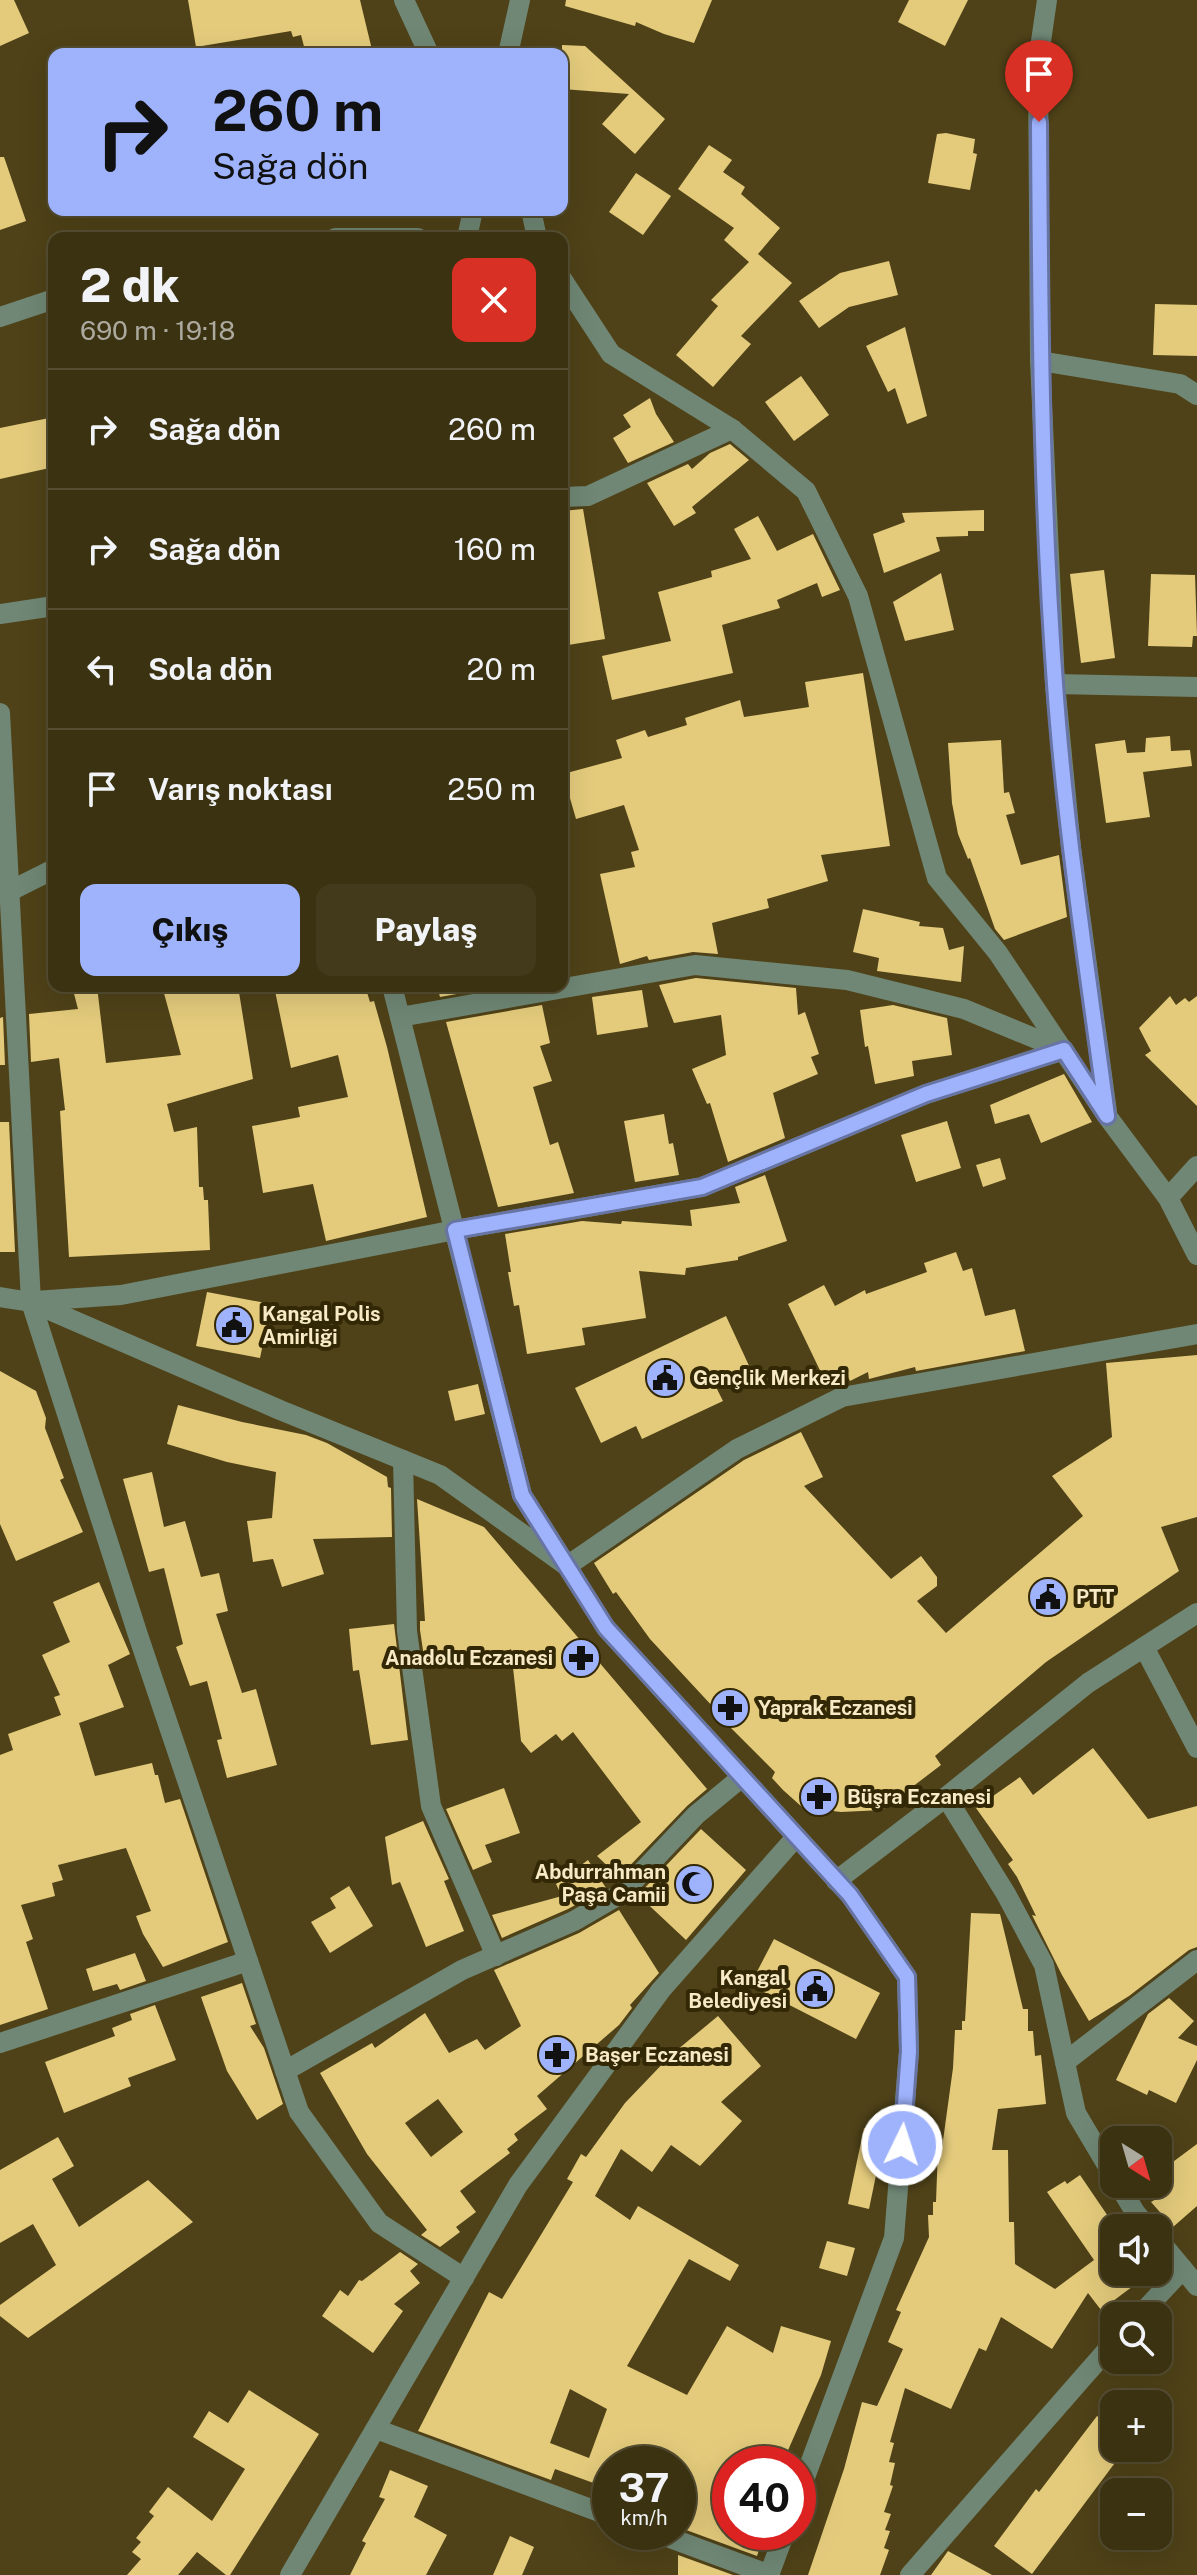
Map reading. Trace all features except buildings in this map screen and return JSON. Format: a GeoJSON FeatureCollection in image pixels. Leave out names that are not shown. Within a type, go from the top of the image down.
{"type":"FeatureCollection","features":[{"type":"Feature","properties":{"kind":"street"},"geometry":{"type":"LineString","coordinates":[[404,0],[426,48]]}},
{"type":"Feature","properties":{"kind":"street"},"geometry":{"type":"LineString","coordinates":[[509,48],[520,0]]}},
{"type":"Feature","properties":{"kind":"street"},"geometry":{"type":"LineString","coordinates":[[1047,0],[1038,62],[1040,361],[1055,684],[1071,848],[1107,1116]]}},
{"type":"Feature","properties":{"kind":"street"},"geometry":{"type":"LineString","coordinates":[[568,288],[611,354],[732,429],[806,491],[858,596],[937,878],[998,953],[1107,1116],[1168,1198],[1197,1255]]}},
{"type":"Feature","properties":{"kind":"street"},"geometry":{"type":"LineString","coordinates":[[0,317],[48,301]]}},
{"type":"Feature","properties":{"kind":"street"},"geometry":{"type":"LineString","coordinates":[[1040,361],[1180,384],[1197,395]]}},
{"type":"Feature","properties":{"kind":"street"},"geometry":{"type":"LineString","coordinates":[[568,497],[588,496],[732,429]]}},
{"type":"Feature","properties":{"kind":"street"},"geometry":{"type":"LineString","coordinates":[[0,614],[48,607]]}},
{"type":"Feature","properties":{"kind":"street"},"geometry":{"type":"LineString","coordinates":[[1055,684],[1197,687]]}},
{"type":"Feature","properties":{"kind":"street"},"geometry":{"type":"LineString","coordinates":[[0,713],[10,891],[9,1060],[31,1302],[138,1635],[299,2112],[379,2223],[464,2278]]}},
{"type":"Feature","properties":{"kind":"street"},"geometry":{"type":"LineString","coordinates":[[10,891],[48,872]]}},
{"type":"Feature","properties":{"kind":"street"},"geometry":{"type":"LineString","coordinates":[[568,987],[695,965],[847,980],[964,1009],[1064,1050]]}},
{"type":"Feature","properties":{"kind":"street"},"geometry":{"type":"LineString","coordinates":[[394,992],[522,1495],[606,1628],[850,1895],[907,1977],[909,2051],[894,2238],[816,2448]]}},
{"type":"Feature","properties":{"kind":"street"},"geometry":{"type":"LineString","coordinates":[[400,1017],[542,992]]}},
{"type":"Feature","properties":{"kind":"street"},"geometry":{"type":"LineString","coordinates":[[0,1297],[31,1302],[121,1295],[455,1230],[702,1187],[926,1094],[1064,1050]]}},
{"type":"Feature","properties":{"kind":"street"},"geometry":{"type":"LineString","coordinates":[[1168,1198],[1197,1166]]}},
{"type":"Feature","properties":{"kind":"street"},"geometry":{"type":"LineString","coordinates":[[31,1302],[440,1475],[567,1566]]}},
{"type":"Feature","properties":{"kind":"street"},"geometry":{"type":"LineString","coordinates":[[567,1566],[737,1449],[842,1397],[1197,1334]]}},
{"type":"Feature","properties":{"kind":"street"},"geometry":{"type":"LineString","coordinates":[[403,1460],[407,1631],[431,1806],[496,1956]]}},
{"type":"Feature","properties":{"kind":"street"},"geometry":{"type":"LineString","coordinates":[[836,1881],[1088,1683],[1197,1613]]}},
{"type":"Feature","properties":{"kind":"street"},"geometry":{"type":"LineString","coordinates":[[1144,1647],[1197,1748]]}},
{"type":"Feature","properties":{"kind":"street"},"geometry":{"type":"LineString","coordinates":[[285,2071],[462,1970],[574,1921],[622,1893],[696,1815],[742,1777]]}},
{"type":"Feature","properties":{"kind":"street"},"geometry":{"type":"LineString","coordinates":[[946,1797],[1006,1894],[1044,1965],[1076,2113],[1100,2153]]}},
{"type":"Feature","properties":{"kind":"street"},"geometry":{"type":"LineString","coordinates":[[290,2575],[518,2185],[661,1990],[796,1837]]}},
{"type":"Feature","properties":{"kind":"street"},"geometry":{"type":"LineString","coordinates":[[1065,2062],[1197,1960]]}},
{"type":"Feature","properties":{"kind":"street"},"geometry":{"type":"LineString","coordinates":[[0,2043],[248,1961]]}},
{"type":"Feature","properties":{"kind":"street"},"geometry":{"type":"LineString","coordinates":[[1172,2256],[1197,2286]]}},
{"type":"Feature","properties":{"kind":"street"},"geometry":{"type":"LineString","coordinates":[[1152,2302],[1183,2269]]}},
{"type":"Feature","properties":{"kind":"street"},"geometry":{"type":"LineString","coordinates":[[910,2575],[1100,2358]]}},
{"type":"Feature","properties":{"kind":"street"},"geometry":{"type":"LineString","coordinates":[[376,2429],[592,2509]]}},
{"type":"Feature","properties":{"kind":"street"},"geometry":{"type":"LineString","coordinates":[[696,2548],[769,2575],[778,2550]]}},
{"type":"Feature","properties":{"kind":"place","name":"Kangal Polis Amirliği"},"geometry":{"type":"Point","coordinates":[234,1325]}},
{"type":"Feature","properties":{"kind":"place","name":"Gençlik Merkezi"},"geometry":{"type":"Point","coordinates":[665,1378]}},
{"type":"Feature","properties":{"kind":"place","name":"PTT"},"geometry":{"type":"Point","coordinates":[1048,1597]}},
{"type":"Feature","properties":{"kind":"place","name":"Anadolu Eczanesi"},"geometry":{"type":"Point","coordinates":[581,1658]}},
{"type":"Feature","properties":{"kind":"place","name":"Yaprak Eczanesi"},"geometry":{"type":"Point","coordinates":[730,1708]}},
{"type":"Feature","properties":{"kind":"place","name":"Büşra Eczanesi"},"geometry":{"type":"Point","coordinates":[819,1797]}},
{"type":"Feature","properties":{"kind":"place","name":"Abdurrahman Paşa Camii"},"geometry":{"type":"Point","coordinates":[694,1884]}},
{"type":"Feature","properties":{"kind":"place","name":"Kangal Belediyesi"},"geometry":{"type":"Point","coordinates":[815,1989]}},
{"type":"Feature","properties":{"kind":"place","name":"Başer Eczanesi"},"geometry":{"type":"Point","coordinates":[557,2055]}},
{"type":"Feature","properties":{"kind":"route"},"geometry":{"type":"LineString","coordinates":[[902,2145],[909,2051],[907,1977],[850,1895],[606,1628],[522,1495],[455,1230],[702,1187],[926,1094],[1064,1050],[1107,1116],[1071,848],[1055,684],[1040,361],[1039,122]]}}]}
